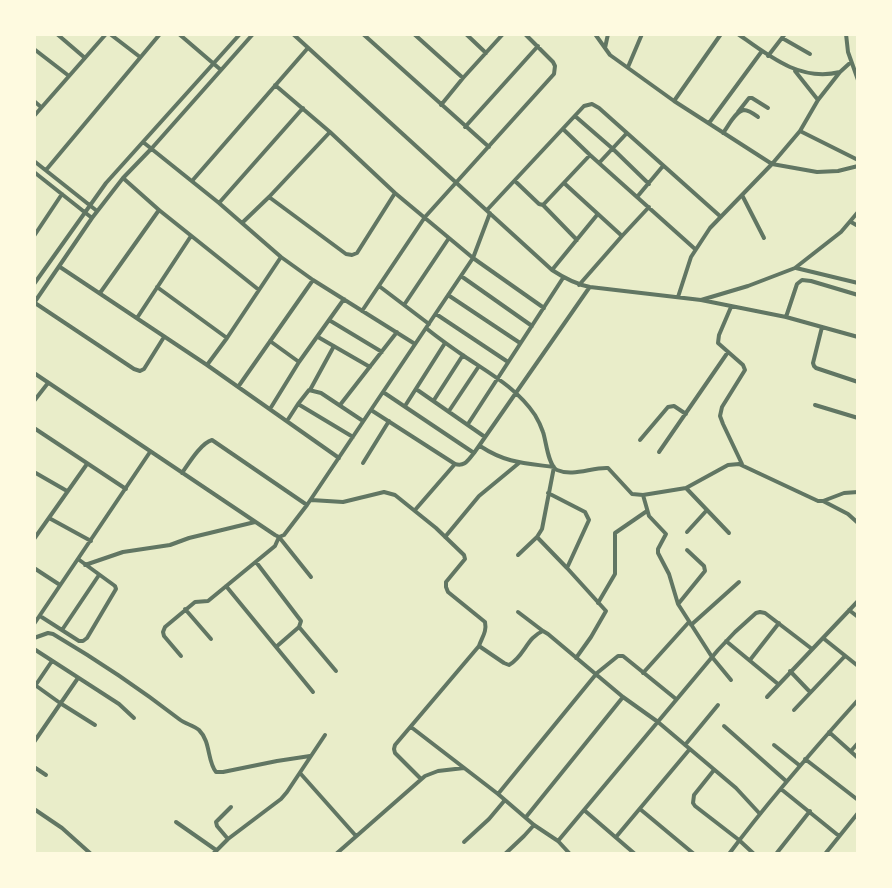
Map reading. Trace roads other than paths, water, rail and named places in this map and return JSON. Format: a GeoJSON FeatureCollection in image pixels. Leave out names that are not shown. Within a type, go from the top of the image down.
{"type":"FeatureCollection","features":[{"type":"Feature","properties":{"kind":"street"},"geometry":{"type":"LineString","coordinates":[[57,34],[85,58]]}},
{"type":"Feature","properties":{"kind":"street"},"geometry":{"type":"LineString","coordinates":[[34,116],[108,34],[140,57]]}},
{"type":"Feature","properties":{"kind":"street"},"geometry":{"type":"LineString","coordinates":[[46,170],[160,34]]}},
{"type":"Feature","properties":{"kind":"street"},"geometry":{"type":"LineString","coordinates":[[178,34],[221,70]]}},
{"type":"Feature","properties":{"kind":"street"},"geometry":{"type":"LineString","coordinates":[[34,284],[106,183],[240,34]]}},
{"type":"Feature","properties":{"kind":"street"},"geometry":{"type":"LineString","coordinates":[[164,337],[144,369],[140,371],[35,302],[92,218],[123,178],[253,34]]}},
{"type":"Feature","properties":{"kind":"street"},"geometry":{"type":"LineString","coordinates":[[293,34],[563,278],[590,287],[701,300],[786,317],[858,337]]}},
{"type":"Feature","properties":{"kind":"street"},"geometry":{"type":"LineString","coordinates":[[414,34],[463,78]]}},
{"type":"Feature","properties":{"kind":"street"},"geometry":{"type":"LineString","coordinates":[[466,34],[486,53]]}},
{"type":"Feature","properties":{"kind":"street"},"geometry":{"type":"LineString","coordinates":[[441,105],[503,34]]}},
{"type":"Feature","properties":{"kind":"street"},"geometry":{"type":"LineString","coordinates":[[362,311],[426,218],[554,74],[554,62],[525,34]]}},
{"type":"Feature","properties":{"kind":"street"},"geometry":{"type":"LineString","coordinates":[[595,34],[610,55],[723,134],[772,164],[817,172],[838,171],[858,166]]}},
{"type":"Feature","properties":{"kind":"street"},"geometry":{"type":"LineString","coordinates":[[605,48],[608,34]]}},
{"type":"Feature","properties":{"kind":"street"},"geometry":{"type":"LineString","coordinates":[[628,68],[642,34]]}},
{"type":"Feature","properties":{"kind":"street"},"geometry":{"type":"LineString","coordinates":[[674,101],[721,34]]}},
{"type":"Feature","properties":{"kind":"street"},"geometry":{"type":"LineString","coordinates":[[738,34],[768,56],[802,73],[831,75],[840,72]]}},
{"type":"Feature","properties":{"kind":"street"},"geometry":{"type":"LineString","coordinates":[[846,34],[848,52],[858,80]]}},
{"type":"Feature","properties":{"kind":"street"},"geometry":{"type":"LineString","coordinates":[[363,35],[489,147]]}},
{"type":"Feature","properties":{"kind":"street"},"geometry":{"type":"LineString","coordinates":[[768,56],[784,36],[810,54]]}},
{"type":"Feature","properties":{"kind":"street"},"geometry":{"type":"LineString","coordinates":[[465,127],[537,46]]}},
{"type":"Feature","properties":{"kind":"street"},"geometry":{"type":"LineString","coordinates":[[34,49],[69,76]]}},
{"type":"Feature","properties":{"kind":"street"},"geometry":{"type":"LineString","coordinates":[[192,181],[307,49]]}},
{"type":"Feature","properties":{"kind":"street"},"geometry":{"type":"LineString","coordinates":[[709,123],[762,51]]}},
{"type":"Feature","properties":{"kind":"street"},"geometry":{"type":"LineString","coordinates":[[678,297],[695,249],[710,228],[772,164],[800,131],[840,72],[851,62]]}},
{"type":"Feature","properties":{"kind":"street"},"geometry":{"type":"LineString","coordinates":[[795,70],[819,100]]}},
{"type":"Feature","properties":{"kind":"street"},"geometry":{"type":"LineString","coordinates":[[275,85],[330,132],[395,193],[473,258],[543,308]]}},
{"type":"Feature","properties":{"kind":"street"},"geometry":{"type":"LineString","coordinates":[[723,134],[747,99],[752,98],[768,108]]}},
{"type":"Feature","properties":{"kind":"street"},"geometry":{"type":"LineString","coordinates":[[34,101],[42,107]]}},
{"type":"Feature","properties":{"kind":"street"},"geometry":{"type":"LineString","coordinates":[[182,656],[164,636],[163,630],[195,602],[208,601],[275,546],[279,537],[288,532],[473,258],[488,212],[584,106],[592,104],[599,108],[721,217]]}},
{"type":"Feature","properties":{"kind":"street"},"geometry":{"type":"LineString","coordinates":[[219,203],[303,108]]}},
{"type":"Feature","properties":{"kind":"street"},"geometry":{"type":"LineString","coordinates":[[738,112],[747,110],[758,117]]}},
{"type":"Feature","properties":{"kind":"street"},"geometry":{"type":"LineString","coordinates":[[575,116],[649,184]]}},
{"type":"Feature","properties":{"kind":"street"},"geometry":{"type":"LineString","coordinates":[[563,129],[695,249]]}},
{"type":"Feature","properties":{"kind":"street"},"geometry":{"type":"LineString","coordinates":[[800,131],[858,160]]}},
{"type":"Feature","properties":{"kind":"street"},"geometry":{"type":"LineString","coordinates":[[242,224],[330,132]]}},
{"type":"Feature","properties":{"kind":"street"},"geometry":{"type":"LineString","coordinates":[[599,163],[627,133]]}},
{"type":"Feature","properties":{"kind":"street"},"geometry":{"type":"LineString","coordinates":[[143,142],[281,257],[313,280],[415,344]]}},
{"type":"Feature","properties":{"kind":"street"},"geometry":{"type":"LineString","coordinates":[[543,205],[590,155]]}},
{"type":"Feature","properties":{"kind":"street"},"geometry":{"type":"LineString","coordinates":[[34,161],[98,211]]}},
{"type":"Feature","properties":{"kind":"street"},"geometry":{"type":"LineString","coordinates":[[637,197],[663,166]]}},
{"type":"Feature","properties":{"kind":"street"},"geometry":{"type":"LineString","coordinates":[[34,172],[92,218]]}},
{"type":"Feature","properties":{"kind":"street"},"geometry":{"type":"LineString","coordinates":[[123,178],[159,210],[259,290]]}},
{"type":"Feature","properties":{"kind":"street"},"geometry":{"type":"LineString","coordinates":[[515,181],[539,204],[543,205],[577,240]]}},
{"type":"Feature","properties":{"kind":"street"},"geometry":{"type":"LineString","coordinates":[[564,183],[622,236]]}},
{"type":"Feature","properties":{"kind":"street"},"geometry":{"type":"LineString","coordinates":[[269,197],[346,254],[352,255],[357,253],[395,193]]}},
{"type":"Feature","properties":{"kind":"street"},"geometry":{"type":"LineString","coordinates":[[34,236],[62,194]]}},
{"type":"Feature","properties":{"kind":"street"},"geometry":{"type":"LineString","coordinates":[[742,195],[764,238]]}},
{"type":"Feature","properties":{"kind":"street"},"geometry":{"type":"LineString","coordinates":[[579,285],[649,207]]}},
{"type":"Feature","properties":{"kind":"street"},"geometry":{"type":"LineString","coordinates":[[100,293],[159,210]]}},
{"type":"Feature","properties":{"kind":"street"},"geometry":{"type":"LineString","coordinates":[[701,300],[748,286],[795,268],[842,232],[858,212]]}},
{"type":"Feature","properties":{"kind":"street"},"geometry":{"type":"LineString","coordinates":[[552,270],[597,215]]}},
{"type":"Feature","properties":{"kind":"street"},"geometry":{"type":"LineString","coordinates":[[851,222],[858,226]]}},
{"type":"Feature","properties":{"kind":"street"},"geometry":{"type":"LineString","coordinates":[[137,318],[191,236]]}},
{"type":"Feature","properties":{"kind":"street"},"geometry":{"type":"LineString","coordinates":[[404,305],[449,238]]}},
{"type":"Feature","properties":{"kind":"street"},"geometry":{"type":"LineString","coordinates":[[207,365],[281,257]]}},
{"type":"Feature","properties":{"kind":"street"},"geometry":{"type":"LineString","coordinates":[[60,267],[207,365],[339,458]]}},
{"type":"Feature","properties":{"kind":"street"},"geometry":{"type":"LineString","coordinates":[[795,268],[858,283]]}},
{"type":"Feature","properties":{"kind":"street"},"geometry":{"type":"LineString","coordinates":[[461,276],[532,326]]}},
{"type":"Feature","properties":{"kind":"street"},"geometry":{"type":"LineString","coordinates":[[468,424],[563,278]]}},
{"type":"Feature","properties":{"kind":"street"},"geometry":{"type":"LineString","coordinates":[[238,387],[313,280]]}},
{"type":"Feature","properties":{"kind":"street"},"geometry":{"type":"LineString","coordinates":[[786,317],[797,284],[802,280],[858,295]]}},
{"type":"Feature","properties":{"kind":"street"},"geometry":{"type":"LineString","coordinates":[[379,286],[404,305],[445,343],[498,378],[516,393],[540,424],[554,467],[542,529],[518,555]]}},
{"type":"Feature","properties":{"kind":"street"},"geometry":{"type":"LineString","coordinates":[[157,287],[227,338]]}},
{"type":"Feature","properties":{"kind":"street"},"geometry":{"type":"LineString","coordinates":[[371,410],[454,464],[460,466],[465,464],[480,446],[590,287]]}},
{"type":"Feature","properties":{"kind":"street"},"geometry":{"type":"LineString","coordinates":[[448,295],[520,343]]}},
{"type":"Feature","properties":{"kind":"street"},"geometry":{"type":"LineString","coordinates":[[270,409],[299,362],[344,299]]}},
{"type":"Feature","properties":{"kind":"street"},"geometry":{"type":"LineString","coordinates":[[731,307],[718,339],[721,346],[742,364],[745,370],[722,407],[720,416],[743,465]]}},
{"type":"Feature","properties":{"kind":"street"},"geometry":{"type":"LineString","coordinates":[[436,314],[508,362]]}},
{"type":"Feature","properties":{"kind":"street"},"geometry":{"type":"LineString","coordinates":[[329,320],[382,352]]}},
{"type":"Feature","properties":{"kind":"street"},"geometry":{"type":"LineString","coordinates":[[822,327],[814,366],[858,382]]}},
{"type":"Feature","properties":{"kind":"street"},"geometry":{"type":"LineString","coordinates":[[340,405],[397,332]]}},
{"type":"Feature","properties":{"kind":"street"},"geometry":{"type":"LineString","coordinates":[[318,337],[370,367]]}},
{"type":"Feature","properties":{"kind":"street"},"geometry":{"type":"LineString","coordinates":[[270,341],[299,362]]}},
{"type":"Feature","properties":{"kind":"street"},"geometry":{"type":"LineString","coordinates":[[405,406],[445,343]]}},
{"type":"Feature","properties":{"kind":"street"},"geometry":{"type":"LineString","coordinates":[[287,421],[309,390],[334,346]]}},
{"type":"Feature","properties":{"kind":"street"},"geometry":{"type":"LineString","coordinates":[[659,452],[728,352]]}},
{"type":"Feature","properties":{"kind":"street"},"geometry":{"type":"LineString","coordinates":[[434,400],[463,355]]}},
{"type":"Feature","properties":{"kind":"street"},"geometry":{"type":"LineString","coordinates":[[449,411],[479,366]]}},
{"type":"Feature","properties":{"kind":"street"},"geometry":{"type":"LineString","coordinates":[[34,373],[279,537],[311,578]]}},
{"type":"Feature","properties":{"kind":"street"},"geometry":{"type":"LineString","coordinates":[[34,401],[48,383]]}},
{"type":"Feature","properties":{"kind":"street"},"geometry":{"type":"LineString","coordinates":[[416,388],[485,437]]}},
{"type":"Feature","properties":{"kind":"street"},"geometry":{"type":"LineString","coordinates":[[309,390],[321,393],[363,421]]}},
{"type":"Feature","properties":{"kind":"street"},"geometry":{"type":"LineString","coordinates":[[383,392],[474,453]]}},
{"type":"Feature","properties":{"kind":"street"},"geometry":{"type":"LineString","coordinates":[[298,404],[353,437]]}},
{"type":"Feature","properties":{"kind":"street"},"geometry":{"type":"LineString","coordinates":[[815,405],[858,418]]}},
{"type":"Feature","properties":{"kind":"street"},"geometry":{"type":"LineString","coordinates":[[640,440],[668,407],[674,406],[686,414]]}},
{"type":"Feature","properties":{"kind":"street"},"geometry":{"type":"LineString","coordinates":[[363,463],[389,421]]}},
{"type":"Feature","properties":{"kind":"street"},"geometry":{"type":"LineString","coordinates":[[34,428],[126,489]]}},
{"type":"Feature","properties":{"kind":"street"},"geometry":{"type":"LineString","coordinates":[[182,473],[204,444],[212,440],[307,505]]}},
{"type":"Feature","properties":{"kind":"street"},"geometry":{"type":"LineString","coordinates":[[480,446],[498,457],[520,463],[554,467],[557,470],[570,472],[608,468],[632,494],[644,495],[686,488],[728,465],[743,465],[812,499],[823,501],[848,514],[858,523]]}},
{"type":"Feature","properties":{"kind":"street"},"geometry":{"type":"LineString","coordinates":[[34,624],[150,452]]}},
{"type":"Feature","properties":{"kind":"street"},"geometry":{"type":"LineString","coordinates":[[445,537],[479,496],[520,463]]}},
{"type":"Feature","properties":{"kind":"street"},"geometry":{"type":"LineString","coordinates":[[34,539],[87,464]]}},
{"type":"Feature","properties":{"kind":"street"},"geometry":{"type":"LineString","coordinates":[[415,510],[454,464]]}},
{"type":"Feature","properties":{"kind":"street"},"geometry":{"type":"LineString","coordinates":[[34,471],[67,492]]}},
{"type":"Feature","properties":{"kind":"street"},"geometry":{"type":"LineString","coordinates":[[686,488],[729,533]]}},
{"type":"Feature","properties":{"kind":"street"},"geometry":{"type":"LineString","coordinates":[[310,500],[344,502],[389,492],[415,510],[464,555],[465,559],[446,582],[446,587],[448,592],[484,622],[485,633],[479,646],[395,745],[395,753],[421,779]]}},
{"type":"Feature","properties":{"kind":"street"},"geometry":{"type":"LineString","coordinates":[[823,501],[843,493],[858,492]]}},
{"type":"Feature","properties":{"kind":"street"},"geometry":{"type":"LineString","coordinates":[[548,493],[585,512],[589,520],[567,568]]}},
{"type":"Feature","properties":{"kind":"street"},"geometry":{"type":"LineString","coordinates":[[644,495],[647,511],[652,521],[666,534],[658,553],[669,574],[678,604],[712,657],[731,680]]}},
{"type":"Feature","properties":{"kind":"street"},"geometry":{"type":"LineString","coordinates":[[687,532],[707,510]]}},
{"type":"Feature","properties":{"kind":"street"},"geometry":{"type":"LineString","coordinates":[[598,603],[616,570],[615,533],[647,511]]}},
{"type":"Feature","properties":{"kind":"street"},"geometry":{"type":"LineString","coordinates":[[49,518],[91,541]]}},
{"type":"Feature","properties":{"kind":"street"},"geometry":{"type":"LineString","coordinates":[[85,565],[123,552],[170,545],[255,522]]}},
{"type":"Feature","properties":{"kind":"street"},"geometry":{"type":"LineString","coordinates":[[34,529],[39,532]]}},
{"type":"Feature","properties":{"kind":"street"},"geometry":{"type":"LineString","coordinates":[[537,537],[606,611],[576,658]]}},
{"type":"Feature","properties":{"kind":"street"},"geometry":{"type":"LineString","coordinates":[[678,604],[705,571],[704,566],[687,550]]}},
{"type":"Feature","properties":{"kind":"street"},"geometry":{"type":"LineString","coordinates":[[37,617],[79,641],[87,638],[116,589],[78,559]]}},
{"type":"Feature","properties":{"kind":"street"},"geometry":{"type":"LineString","coordinates":[[256,562],[301,621],[299,627],[276,647]]}},
{"type":"Feature","properties":{"kind":"street"},"geometry":{"type":"LineString","coordinates":[[34,567],[60,585]]}},
{"type":"Feature","properties":{"kind":"street"},"geometry":{"type":"LineString","coordinates":[[62,630],[99,575]]}},
{"type":"Feature","properties":{"kind":"street"},"geometry":{"type":"LineString","coordinates":[[643,673],[690,623],[739,582]]}},
{"type":"Feature","properties":{"kind":"street"},"geometry":{"type":"LineString","coordinates":[[226,586],[313,693]]}},
{"type":"Feature","properties":{"kind":"street"},"geometry":{"type":"LineString","coordinates":[[767,697],[858,601]]}},
{"type":"Feature","properties":{"kind":"street"},"geometry":{"type":"LineString","coordinates":[[185,609],[211,639]]}},
{"type":"Feature","properties":{"kind":"street"},"geometry":{"type":"LineString","coordinates":[[849,610],[858,617]]}},
{"type":"Feature","properties":{"kind":"street"},"geometry":{"type":"LineString","coordinates":[[518,612],[685,745],[736,788],[759,814]]}},
{"type":"Feature","properties":{"kind":"street"},"geometry":{"type":"LineString","coordinates":[[558,841],[712,657],[756,613],[765,614],[779,623],[812,649]]}},
{"type":"Feature","properties":{"kind":"street"},"geometry":{"type":"LineString","coordinates":[[750,660],[779,623]]}},
{"type":"Feature","properties":{"kind":"street"},"geometry":{"type":"LineString","coordinates":[[299,627],[336,671]]}},
{"type":"Feature","properties":{"kind":"street"},"geometry":{"type":"LineString","coordinates":[[479,646],[504,663],[510,664],[517,660],[537,633],[543,631]]}},
{"type":"Feature","properties":{"kind":"street"},"geometry":{"type":"LineString","coordinates":[[34,638],[48,633],[53,634],[139,688],[182,722],[199,731],[207,744],[216,772],[310,756]]}},
{"type":"Feature","properties":{"kind":"street"},"geometry":{"type":"LineString","coordinates":[[823,638],[858,666]]}},
{"type":"Feature","properties":{"kind":"street"},"geometry":{"type":"LineString","coordinates":[[726,641],[778,684]]}},
{"type":"Feature","properties":{"kind":"street"},"geometry":{"type":"LineString","coordinates":[[34,649],[123,707],[134,718]]}},
{"type":"Feature","properties":{"kind":"street"},"geometry":{"type":"LineString","coordinates":[[567,650],[582,650]]}},
{"type":"Feature","properties":{"kind":"street"},"geometry":{"type":"LineString","coordinates":[[498,794],[597,673],[618,656],[621,655],[676,700]]}},
{"type":"Feature","properties":{"kind":"street"},"geometry":{"type":"LineString","coordinates":[[794,710],[845,656]]}},
{"type":"Feature","properties":{"kind":"street"},"geometry":{"type":"LineString","coordinates":[[52,661],[35,685],[94,725]]}},
{"type":"Feature","properties":{"kind":"street"},"geometry":{"type":"LineString","coordinates":[[790,671],[810,692]]}},
{"type":"Feature","properties":{"kind":"street"},"geometry":{"type":"LineString","coordinates":[[34,742],[78,678]]}},
{"type":"Feature","properties":{"kind":"street"},"geometry":{"type":"LineString","coordinates":[[526,817],[623,697]]}},
{"type":"Feature","properties":{"kind":"street"},"geometry":{"type":"LineString","coordinates":[[729,854],[799,765],[858,700]]}},
{"type":"Feature","properties":{"kind":"street"},"geometry":{"type":"LineString","coordinates":[[685,745],[718,705]]}},
{"type":"Feature","properties":{"kind":"street"},"geometry":{"type":"LineString","coordinates":[[724,726],[786,782]]}},
{"type":"Feature","properties":{"kind":"street"},"geometry":{"type":"LineString","coordinates":[[411,727],[498,794],[534,825],[558,841],[566,852]]}},
{"type":"Feature","properties":{"kind":"street"},"geometry":{"type":"LineString","coordinates":[[829,732],[858,758]]}},
{"type":"Feature","properties":{"kind":"street"},"geometry":{"type":"LineString","coordinates":[[176,822],[215,852],[228,839],[281,799],[325,735]]}},
{"type":"Feature","properties":{"kind":"street"},"geometry":{"type":"LineString","coordinates":[[850,751],[858,743]]}},
{"type":"Feature","properties":{"kind":"street"},"geometry":{"type":"LineString","coordinates":[[774,745],[799,765]]}},
{"type":"Feature","properties":{"kind":"street"},"geometry":{"type":"LineString","coordinates":[[616,837],[689,750]]}},
{"type":"Feature","properties":{"kind":"street"},"geometry":{"type":"LineString","coordinates":[[805,759],[858,800]]}},
{"type":"Feature","properties":{"kind":"street"},"geometry":{"type":"LineString","coordinates":[[34,767],[46,775]]}},
{"type":"Feature","properties":{"kind":"street"},"geometry":{"type":"LineString","coordinates":[[336,854],[421,779],[432,772],[464,768]]}},
{"type":"Feature","properties":{"kind":"street"},"geometry":{"type":"LineString","coordinates":[[714,770],[694,795],[693,803],[754,854]]}},
{"type":"Feature","properties":{"kind":"street"},"geometry":{"type":"LineString","coordinates":[[300,773],[356,836]]}},
{"type":"Feature","properties":{"kind":"street"},"geometry":{"type":"LineString","coordinates":[[781,789],[839,836]]}},
{"type":"Feature","properties":{"kind":"street"},"geometry":{"type":"LineString","coordinates":[[464,842],[491,817],[505,800]]}},
{"type":"Feature","properties":{"kind":"street"},"geometry":{"type":"LineString","coordinates":[[228,839],[216,822],[231,807]]}},
{"type":"Feature","properties":{"kind":"street"},"geometry":{"type":"LineString","coordinates":[[34,809],[62,828],[91,854]]}},
{"type":"Feature","properties":{"kind":"street"},"geometry":{"type":"LineString","coordinates":[[640,809],[694,854]]}},
{"type":"Feature","properties":{"kind":"street"},"geometry":{"type":"LineString","coordinates":[[584,810],[635,854]]}},
{"type":"Feature","properties":{"kind":"street"},"geometry":{"type":"LineString","coordinates":[[776,854],[810,811]]}},
{"type":"Feature","properties":{"kind":"street"},"geometry":{"type":"LineString","coordinates":[[825,854],[858,813]]}},
{"type":"Feature","properties":{"kind":"street"},"geometry":{"type":"LineString","coordinates":[[505,854],[534,825]]}}]}
